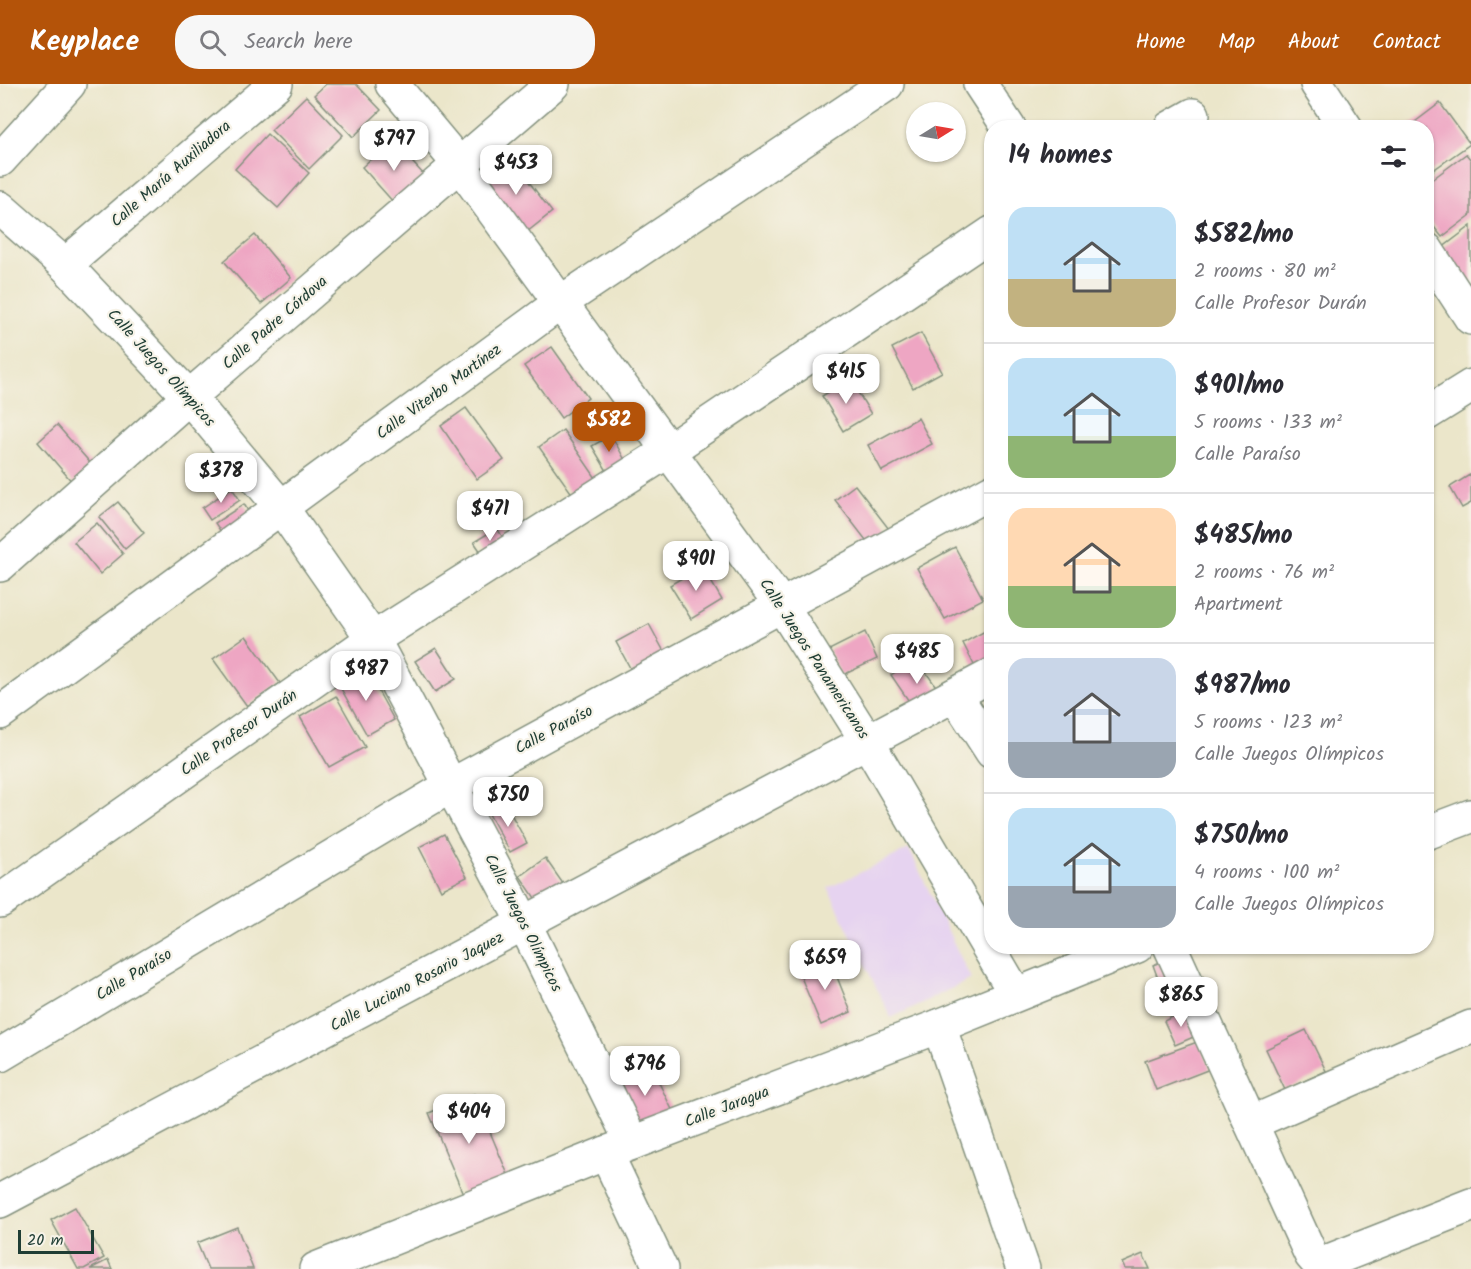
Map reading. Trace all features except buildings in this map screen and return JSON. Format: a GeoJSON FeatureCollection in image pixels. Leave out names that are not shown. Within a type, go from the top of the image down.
{"type":"FeatureCollection","features":[{"type":"Feature","properties":{"kind":"street"},"geometry":{"type":"LineString","coordinates":[[0,160],[69,84]]}},
{"type":"Feature","properties":{"kind":"street","name":"Calle María Auxiliadora"},"geometry":{"type":"LineString","coordinates":[[65,265],[276,84]]}},
{"type":"Feature","properties":{"kind":"street","name":"Calle Juegos Panamericanos"},"geometry":{"type":"LineString","coordinates":[[392,84],[459,164],[782,606],[867,741],[984,940]]}},
{"type":"Feature","properties":{"kind":"street","name":"Calle Padre Córdova"},"geometry":{"type":"LineString","coordinates":[[0,565],[189,397],[553,84]]}},
{"type":"Feature","properties":{"kind":"street","name":"Calle Viterbo Martínez"},"geometry":{"type":"LineString","coordinates":[[0,713],[560,303],[887,84]]}},
{"type":"Feature","properties":{"kind":"street"},"geometry":{"type":"LineString","coordinates":[[981,84],[1004,120]]}},
{"type":"Feature","properties":{"kind":"street"},"geometry":{"type":"LineString","coordinates":[[1317,84],[1341,120]]}},
{"type":"Feature","properties":{"kind":"street","name":"Calle Juegos Olímpicos"},"geometry":{"type":"LineString","coordinates":[[0,208],[65,265],[189,397],[281,507],[373,639],[525,925],[619,1148],[661,1269]]}},
{"type":"Feature","properties":{"kind":"street","name":"Calle Profesor Durán"},"geometry":{"type":"LineString","coordinates":[[0,901],[373,639],[668,451],[984,237]]}},
{"type":"Feature","properties":{"kind":"street"},"geometry":{"type":"LineString","coordinates":[[1434,261],[1471,318]]}},
{"type":"Feature","properties":{"kind":"street"},"geometry":{"type":"LineString","coordinates":[[1434,409],[1471,386]]}},
{"type":"Feature","properties":{"kind":"street","name":"Calle Paraíso"},"geometry":{"type":"LineString","coordinates":[[0,1055],[452,785],[984,495]]}},
{"type":"Feature","properties":{"kind":"street","name":"Calle Luciano Rosario Jaquez"},"geometry":{"type":"LineString","coordinates":[[0,1201],[525,925],[984,679]]}},
{"type":"Feature","properties":{"kind":"street"},"geometry":{"type":"LineString","coordinates":[[955,695],[984,740]]}},
{"type":"Feature","properties":{"kind":"street"},"geometry":{"type":"LineString","coordinates":[[1434,830],[1471,816]]}},
{"type":"Feature","properties":{"kind":"street","name":"Calle Juegos Panamericanos"},"geometry":{"type":"LineString","coordinates":[[992,954],[1015,993]]}},
{"type":"Feature","properties":{"kind":"street","name":"Calle Jaragua"},"geometry":{"type":"LineString","coordinates":[[316,1269],[619,1148],[939,1026],[1015,993],[1116,954]]}},
{"type":"Feature","properties":{"kind":"street"},"geometry":{"type":"LineString","coordinates":[[1174,954],[1311,1256],[1317,1262],[1326,1262],[1471,1205]]}},
{"type":"Feature","properties":{"kind":"street"},"geometry":{"type":"LineString","coordinates":[[939,1026],[1023,1269]]}},
{"type":"Feature","properties":{"kind":"street"},"geometry":{"type":"LineString","coordinates":[[1251,1123],[1471,1027]]}},
{"type":"Feature","properties":{"kind":"shaded area"},"geometry":{"type":"Polygon","coordinates":[[[909,849],[971,979],[891,1018],[828,888],[909,849]]]}}]}
